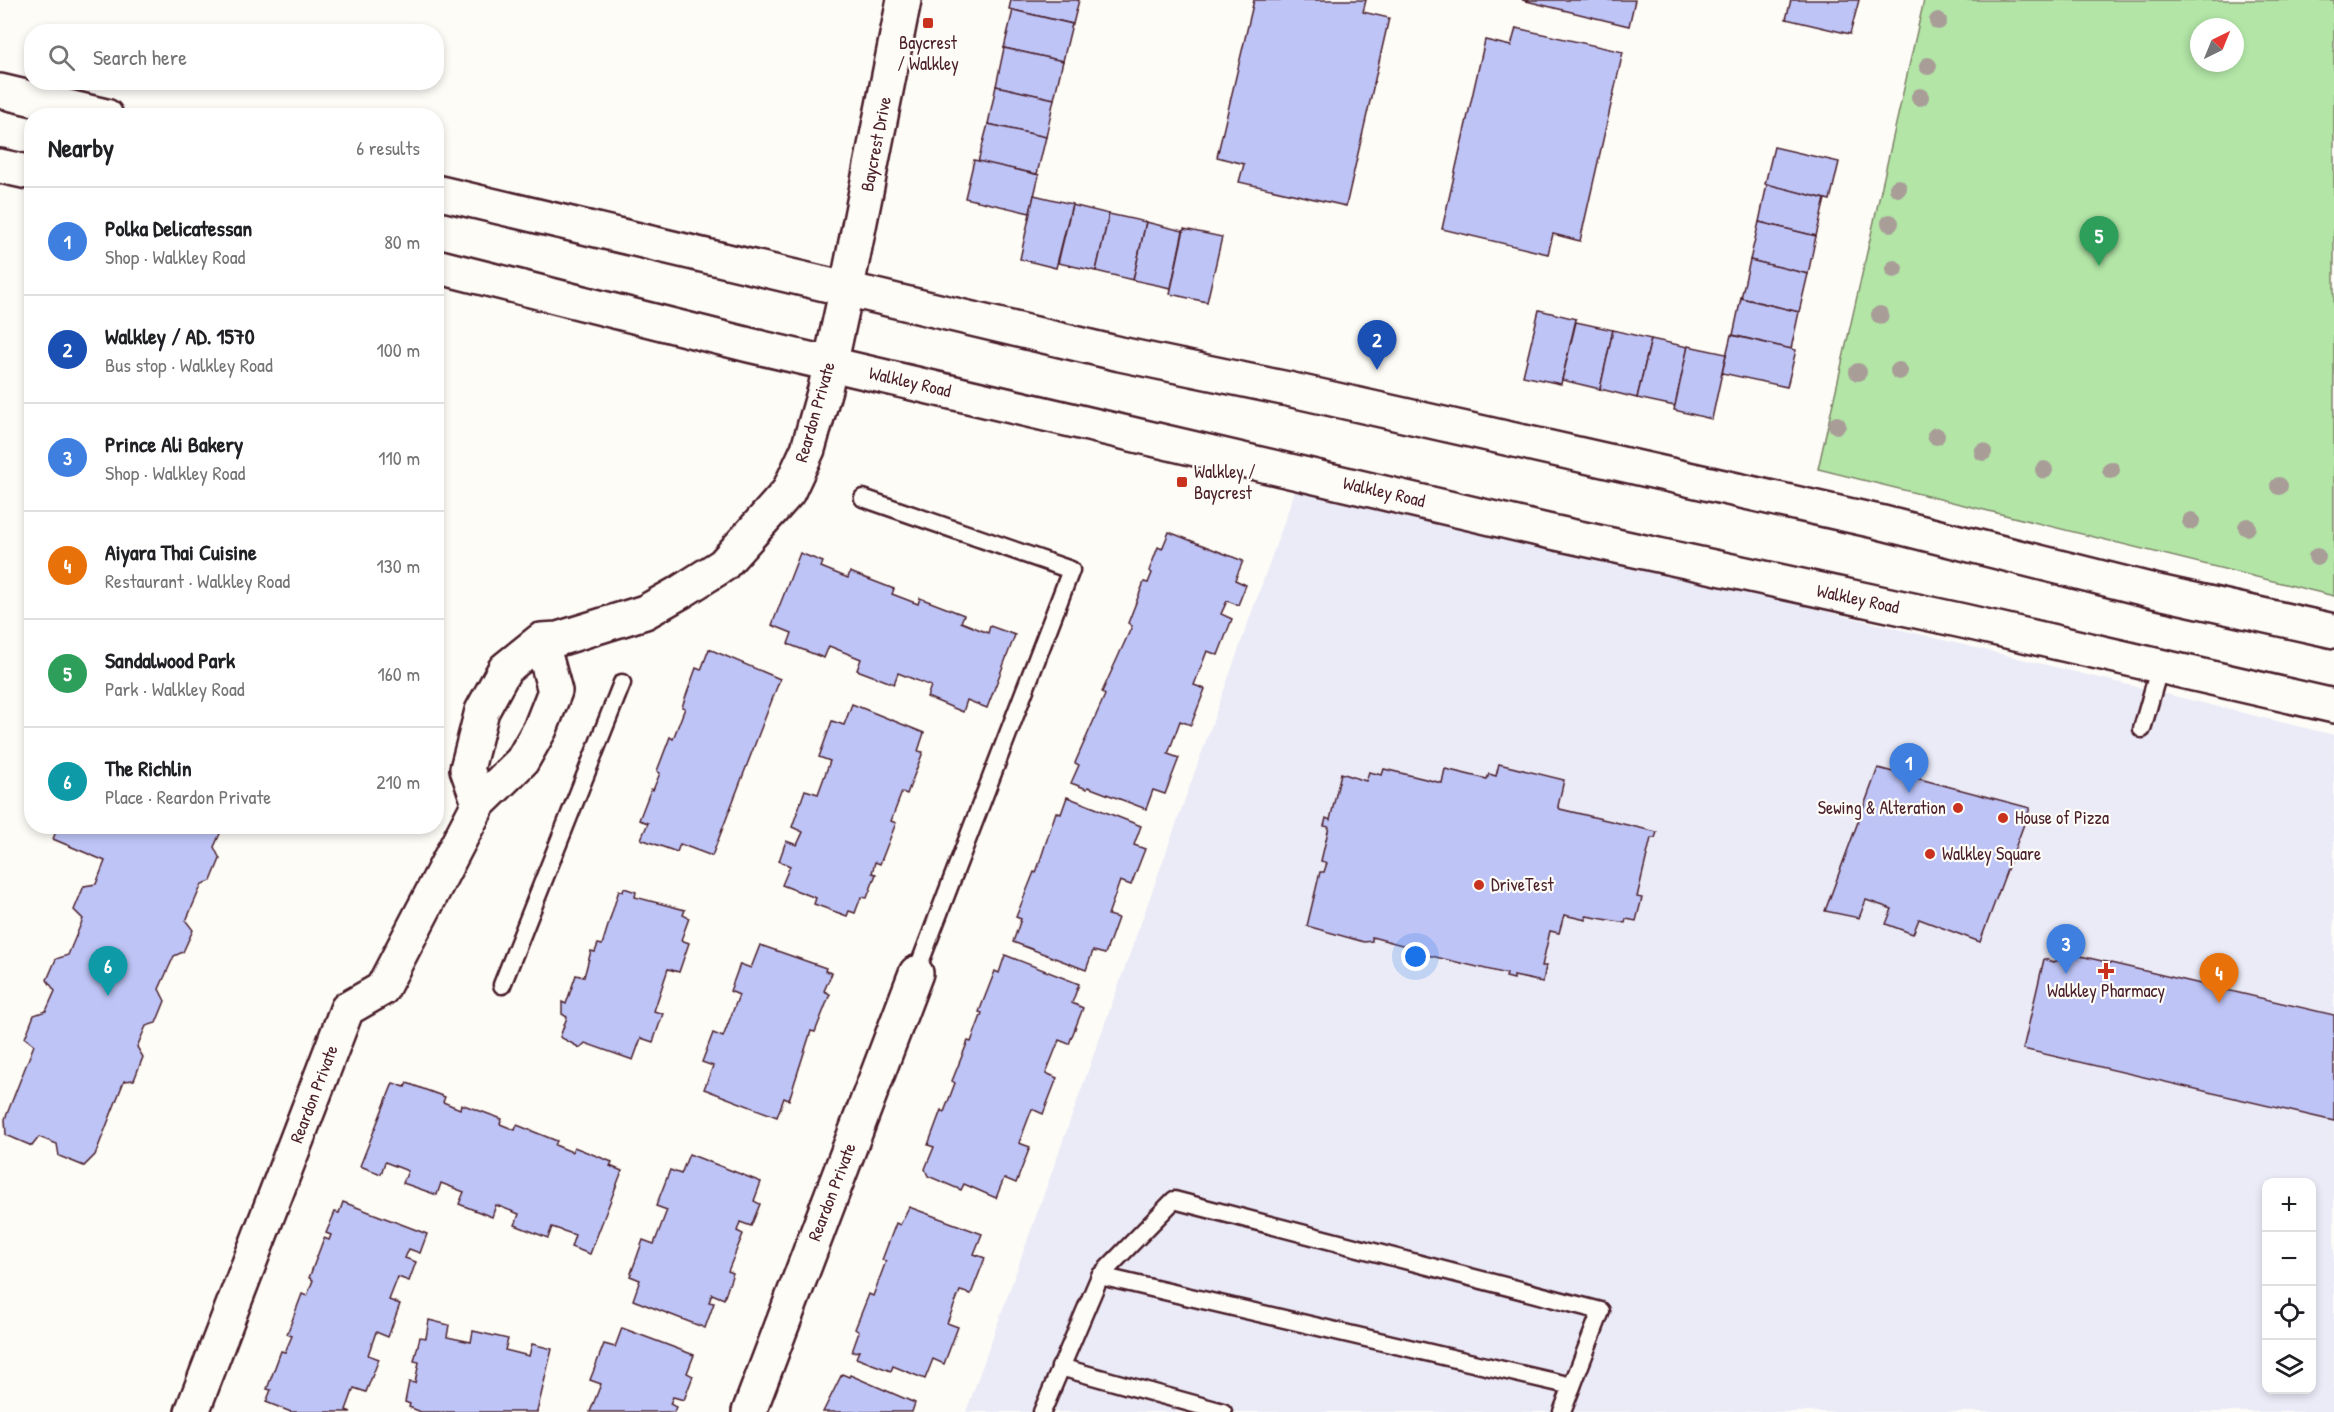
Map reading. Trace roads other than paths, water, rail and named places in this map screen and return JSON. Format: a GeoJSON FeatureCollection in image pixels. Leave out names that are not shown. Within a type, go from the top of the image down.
{"type":"FeatureCollection","features":[{"type":"Feature","properties":{"kind":"main road","name":"Baycrest Drive"},"geometry":{"type":"LineString","coordinates":[[847,287],[904,0]]}},
{"type":"Feature","properties":{"kind":"main road"},"geometry":{"type":"LineString","coordinates":[[0,91],[71,108]]}},
{"type":"Feature","properties":{"kind":"main road"},"geometry":{"type":"LineString","coordinates":[[0,166],[24,171]]}},
{"type":"Feature","properties":{"kind":"main road"},"geometry":{"type":"LineString","coordinates":[[444,194],[847,287],[1120,354],[1288,389],[1879,522],[2154,591],[2334,631]]}},
{"type":"Feature","properties":{"kind":"main road","name":"Walkley Road"},"geometry":{"type":"LineString","coordinates":[[444,268],[830,363],[1547,531],[2334,706]]}},
{"type":"Feature","properties":{"kind":"main road","name":"Reardon Private"},"geometry":{"type":"LineString","coordinates":[[479,803],[467,769],[482,711],[505,669],[541,640],[558,639],[645,612],[723,565],[788,492],[808,449],[847,287]]}},
{"type":"Feature","properties":{"kind":"main road","name":"Reardon Private"},"geometry":{"type":"LineString","coordinates":[[192,1412],[347,1009],[381,989],[479,803],[522,761],[540,729],[555,691],[541,640]]}},
{"type":"Feature","properties":{"kind":"main road","name":"Reardon Private"},"geometry":{"type":"LineString","coordinates":[[749,1412],[916,973]]}},
{"type":"Feature","properties":{"kind":"lane"},"geometry":{"type":"LineString","coordinates":[[863,498],[1071,570],[916,973]]}},
{"type":"Feature","properties":{"kind":"lane"},"geometry":{"type":"LineString","coordinates":[[2142,729],[2160,666]]}},
{"type":"Feature","properties":{"kind":"lane"},"geometry":{"type":"LineString","coordinates":[[502,985],[622,682]]}},
{"type":"Feature","properties":{"kind":"lane"},"geometry":{"type":"LineString","coordinates":[[1042,1412],[1100,1276],[1174,1200],[1601,1311],[1562,1412]]}},
{"type":"Feature","properties":{"kind":"lane"},"geometry":{"type":"LineString","coordinates":[[1100,1276],[1572,1386]]}},
{"type":"Feature","properties":{"kind":"lane"},"geometry":{"type":"LineString","coordinates":[[1060,1367],[1222,1412]]}},
{"type":"Feature","properties":{"kind":"place","name":"Baycrest / Walkley"},"geometry":{"type":"Point","coordinates":[928,23]}},
{"type":"Feature","properties":{"kind":"place","name":"Sandalwood Park"},"geometry":{"type":"Point","coordinates":[2099,266]}},
{"type":"Feature","properties":{"kind":"place","name":"Walkley / AD. 1570"},"geometry":{"type":"Point","coordinates":[1377,370]}},
{"type":"Feature","properties":{"kind":"place","name":"Walkley / Baycrest"},"geometry":{"type":"Point","coordinates":[1182,482]}},
{"type":"Feature","properties":{"kind":"place","name":"Polka Delicatessan"},"geometry":{"type":"Point","coordinates":[1909,793]}},
{"type":"Feature","properties":{"kind":"place","name":"Sewing & Alteration"},"geometry":{"type":"Point","coordinates":[1958,808]}},
{"type":"Feature","properties":{"kind":"place","name":"House of Pizza"},"geometry":{"type":"Point","coordinates":[2003,818]}},
{"type":"Feature","properties":{"kind":"place","name":"Walkley Square"},"geometry":{"type":"Point","coordinates":[1930,854]}},
{"type":"Feature","properties":{"kind":"place","name":"DriveTest"},"geometry":{"type":"Point","coordinates":[1479,885]}},
{"type":"Feature","properties":{"kind":"place","name":"Walkley Pharmacy"},"geometry":{"type":"Point","coordinates":[2106,971]}},
{"type":"Feature","properties":{"kind":"place","name":"Prince Ali Bakery"},"geometry":{"type":"Point","coordinates":[2066,974]}},
{"type":"Feature","properties":{"kind":"place","name":"The Richlin"},"geometry":{"type":"Point","coordinates":[108,996]}},
{"type":"Feature","properties":{"kind":"place","name":"Aiyara Thai Cuisine"},"geometry":{"type":"Point","coordinates":[2219,1003]}}]}
